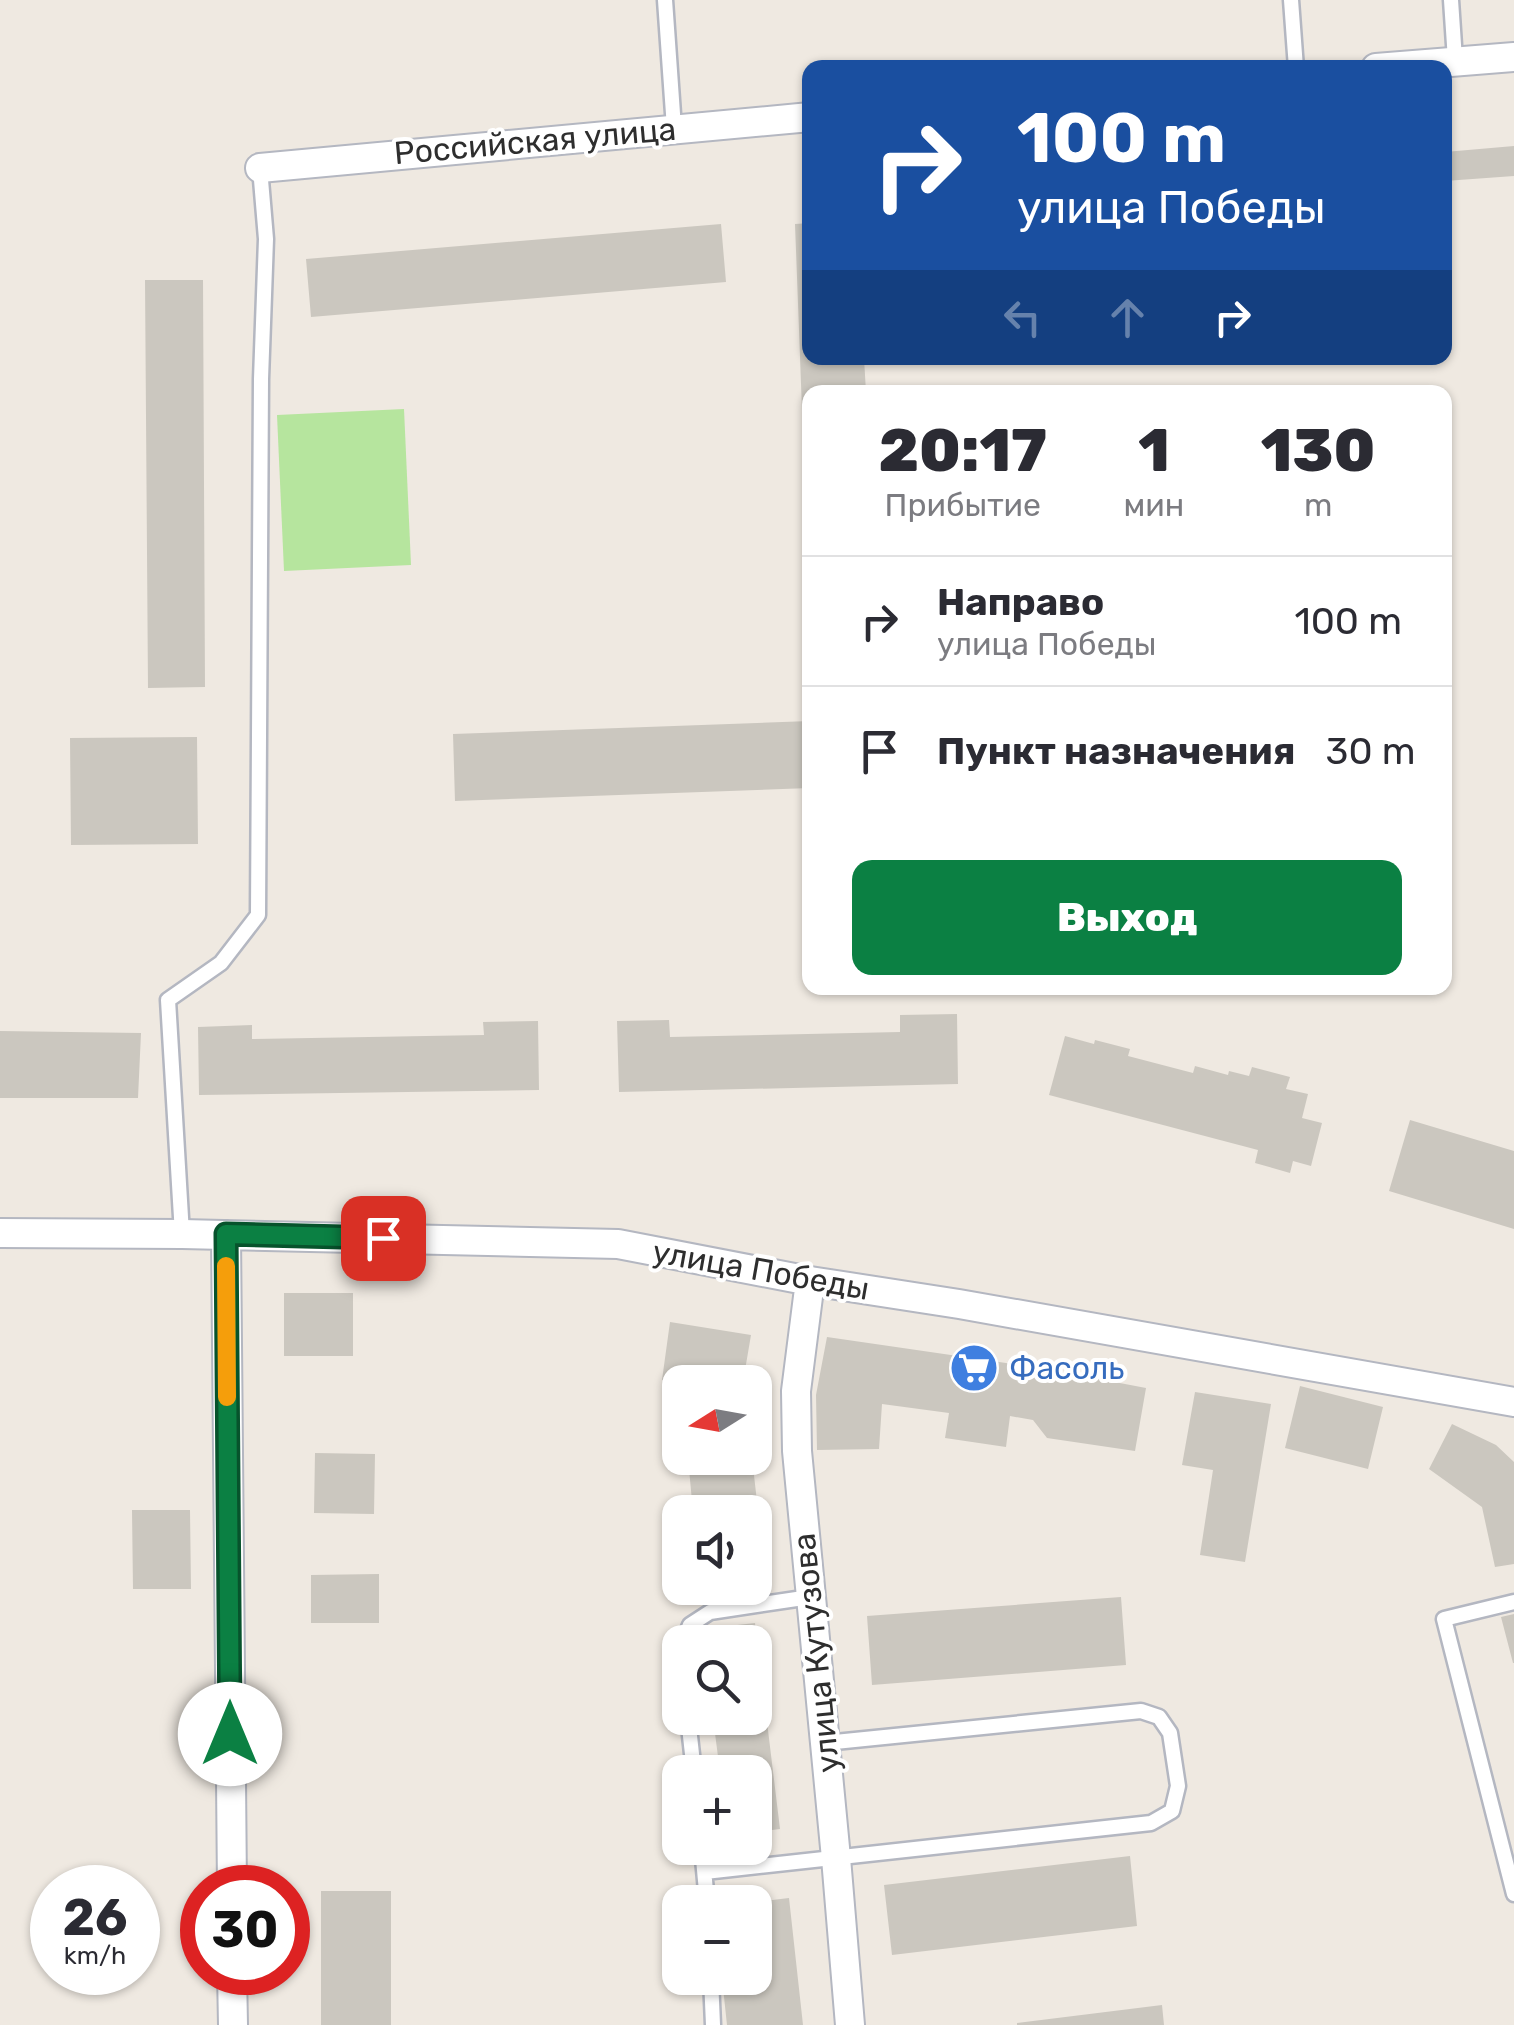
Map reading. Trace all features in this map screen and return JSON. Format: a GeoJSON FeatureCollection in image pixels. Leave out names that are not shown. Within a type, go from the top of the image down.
{"type":"FeatureCollection","features":[{"type":"Feature","properties":{"kind":"street"},"geometry":{"type":"LineString","coordinates":[[1452,60],[1514,57]]}},
{"type":"Feature","properties":{"kind":"street","name":"Российская улица"},"geometry":{"type":"LineString","coordinates":[[260,168],[802,118]]}},
{"type":"Feature","properties":{"kind":"street","name":"улица Победы"},"geometry":{"type":"LineString","coordinates":[[0,1233],[226,1234],[618,1244],[810,1281],[1514,1402]]}},
{"type":"Feature","properties":{"kind":"street"},"geometry":{"type":"LineString","coordinates":[[226,1234],[232,1865]]}},
{"type":"Feature","properties":{"kind":"street","name":"улица Кутузова"},"geometry":{"type":"LineString","coordinates":[[810,1281],[796,1392],[796,1451],[850,2025]]}},
{"type":"Feature","properties":{"kind":"street"},"geometry":{"type":"LineString","coordinates":[[232,1995],[233,2025]]}},
{"type":"Feature","properties":{"kind":"lane"},"geometry":{"type":"LineString","coordinates":[[665,0],[674,128]]}},
{"type":"Feature","properties":{"kind":"lane"},"geometry":{"type":"LineString","coordinates":[[1291,0],[1295,60]]}},
{"type":"Feature","properties":{"kind":"lane"},"geometry":{"type":"LineString","coordinates":[[1451,0],[1456,60]]}},
{"type":"Feature","properties":{"kind":"lane"},"geometry":{"type":"LineString","coordinates":[[182,1234],[168,1000],[220,963],[258,915],[261,399],[266,239],[260,168]]}},
{"type":"Feature","properties":{"kind":"lane"},"geometry":{"type":"LineString","coordinates":[[690,1625],[710,1612],[810,1597]]}},
{"type":"Feature","properties":{"kind":"lane"},"geometry":{"type":"LineString","coordinates":[[1514,1602],[1444,1619],[1514,1894]]}},
{"type":"Feature","properties":{"kind":"lane"},"geometry":{"type":"LineString","coordinates":[[705,1872],[1150,1822],[1172,1811],[1178,1786],[1170,1733],[1159,1717],[1141,1711],[824,1743]]}},
{"type":"Feature","properties":{"kind":"lane"},"geometry":{"type":"LineString","coordinates":[[704,1865],[705,1885]]}},
{"type":"Feature","properties":{"kind":"lane"},"geometry":{"type":"LineString","coordinates":[[712,1995],[713,2025]]}},
{"type":"Feature","properties":{"kind":"green space"},"geometry":{"type":"Polygon","coordinates":[[[404,409],[411,565],[284,571],[277,415],[404,409]]]}},
{"type":"Feature","properties":{"kind":"building"},"geometry":{"type":"Polygon","coordinates":[[[1514,146],[1514,176],[1452,180],[1452,151],[1514,146]]]}},
{"type":"Feature","properties":{"kind":"building"},"geometry":{"type":"Polygon","coordinates":[[[721,224],[726,282],[311,317],[306,259],[721,224]]]}},
{"type":"Feature","properties":{"kind":"building"},"geometry":{"type":"Polygon","coordinates":[[[795,224],[802,224],[802,365],[864,365],[866,385],[802,385],[802,410],[795,224]]]}},
{"type":"Feature","properties":{"kind":"building"},"geometry":{"type":"Polygon","coordinates":[[[145,280],[203,280],[205,687],[148,688],[145,280]]]}},
{"type":"Feature","properties":{"kind":"building"},"geometry":{"type":"Polygon","coordinates":[[[802,721],[802,788],[455,801],[453,734],[802,721]]]}},
{"type":"Feature","properties":{"kind":"building"},"geometry":{"type":"Polygon","coordinates":[[[197,737],[198,844],[71,845],[70,738],[197,737]]]}},
{"type":"Feature","properties":{"kind":"building"},"geometry":{"type":"Polygon","coordinates":[[[957,1014],[958,1084],[619,1092],[617,1021],[669,1020],[670,1037],[900,1032],[900,1015],[957,1014]]]}},
{"type":"Feature","properties":{"kind":"building"},"geometry":{"type":"Polygon","coordinates":[[[538,1021],[539,1090],[199,1095],[198,1027],[252,1025],[252,1039],[484,1035],[483,1022],[538,1021]]]}},
{"type":"Feature","properties":{"kind":"building"},"geometry":{"type":"Polygon","coordinates":[[[0,1031],[141,1033],[138,1098],[0,1098],[0,1031]]]}},
{"type":"Feature","properties":{"kind":"building"},"geometry":{"type":"Polygon","coordinates":[[[1065,1036],[1130,1049],[1128,1056],[1193,1073],[1195,1066],[1249,1076],[1252,1067],[1290,1077],[1286,1089],[1308,1094],[1302,1118],[1322,1123],[1311,1166],[1293,1161],[1290,1173],[1255,1163],[1258,1150],[1049,1095],[1065,1036]]]}},
{"type":"Feature","properties":{"kind":"building"},"geometry":{"type":"Polygon","coordinates":[[[1410,1120],[1514,1151],[1514,1229],[1389,1191],[1410,1120]]]}},
{"type":"Feature","properties":{"kind":"building"},"geometry":{"type":"Polygon","coordinates":[[[284,1293],[353,1293],[353,1356],[284,1356],[284,1293]]]}},
{"type":"Feature","properties":{"kind":"building"},"geometry":{"type":"Polygon","coordinates":[[[670,1322],[751,1335],[746,1365],[664,1365],[670,1322]]]}},
{"type":"Feature","properties":{"kind":"building"},"geometry":{"type":"Polygon","coordinates":[[[827,1337],[1041,1368],[1146,1388],[1135,1451],[1047,1438],[1033,1420],[1010,1416],[1006,1447],[945,1438],[949,1413],[882,1404],[879,1449],[817,1450],[816,1395],[827,1337]]]}},
{"type":"Feature","properties":{"kind":"building"},"geometry":{"type":"Polygon","coordinates":[[[1300,1386],[1383,1407],[1368,1469],[1285,1448],[1300,1386]]]}},
{"type":"Feature","properties":{"kind":"building"},"geometry":{"type":"Polygon","coordinates":[[[1195,1392],[1271,1404],[1245,1562],[1200,1555],[1213,1470],[1182,1465],[1195,1392]]]}},
{"type":"Feature","properties":{"kind":"building"},"geometry":{"type":"Polygon","coordinates":[[[1452,1424],[1496,1445],[1514,1462],[1514,1564],[1495,1567],[1482,1507],[1429,1469],[1452,1424]]]}},
{"type":"Feature","properties":{"kind":"building"},"geometry":{"type":"Polygon","coordinates":[[[315,1453],[375,1454],[374,1514],[314,1513],[315,1453]]]}},
{"type":"Feature","properties":{"kind":"building"},"geometry":{"type":"Polygon","coordinates":[[[690,1475],[754,1475],[756,1495],[691,1495],[690,1475]]]}},
{"type":"Feature","properties":{"kind":"building"},"geometry":{"type":"Polygon","coordinates":[[[132,1510],[190,1510],[191,1589],[133,1589],[132,1510]]]}},
{"type":"Feature","properties":{"kind":"building"},"geometry":{"type":"Polygon","coordinates":[[[379,1574],[379,1623],[311,1623],[311,1575],[379,1574]]]}},
{"type":"Feature","properties":{"kind":"building"},"geometry":{"type":"Polygon","coordinates":[[[1121,1597],[1126,1665],[872,1685],[867,1616],[1121,1597]]]}},
{"type":"Feature","properties":{"kind":"building"},"geometry":{"type":"Polygon","coordinates":[[[1514,1614],[1514,1663],[1513,1663],[1501,1617],[1514,1614]]]}},
{"type":"Feature","properties":{"kind":"building"},"geometry":{"type":"Polygon","coordinates":[[[715,1735],[769,1735],[771,1755],[718,1755],[715,1735]]]}},
{"type":"Feature","properties":{"kind":"building"},"geometry":{"type":"Polygon","coordinates":[[[772,1763],[780,1829],[772,1830],[772,1763]]]}},
{"type":"Feature","properties":{"kind":"building"},"geometry":{"type":"Polygon","coordinates":[[[1130,1856],[1137,1926],[892,1955],[884,1885],[1130,1856]]]}},
{"type":"Feature","properties":{"kind":"building"},"geometry":{"type":"Polygon","coordinates":[[[321,1891],[391,1891],[391,2025],[321,2025],[321,1891]]]}},
{"type":"Feature","properties":{"kind":"building"},"geometry":{"type":"Polygon","coordinates":[[[789,1898],[803,2025],[727,2025],[724,1995],[772,1995],[772,1900],[789,1898]]]}},
{"type":"Feature","properties":{"kind":"building"},"geometry":{"type":"Polygon","coordinates":[[[1162,2005],[1164,2025],[1017,2025],[1017,2023],[1162,2005]]]}},
{"type":"Feature","properties":{"kind":"slow traffic"},"geometry":{"type":"LineString","coordinates":[[226,1266],[227,1397]]}},
{"type":"Feature","properties":{"kind":"place","name":"Фасоль"},"geometry":{"type":"Point","coordinates":[974,1368]}},
{"type":"Feature","properties":{"kind":"route"},"geometry":{"type":"LineString","coordinates":[[230,1734],[226,1234],[383,1238]]}}]}
